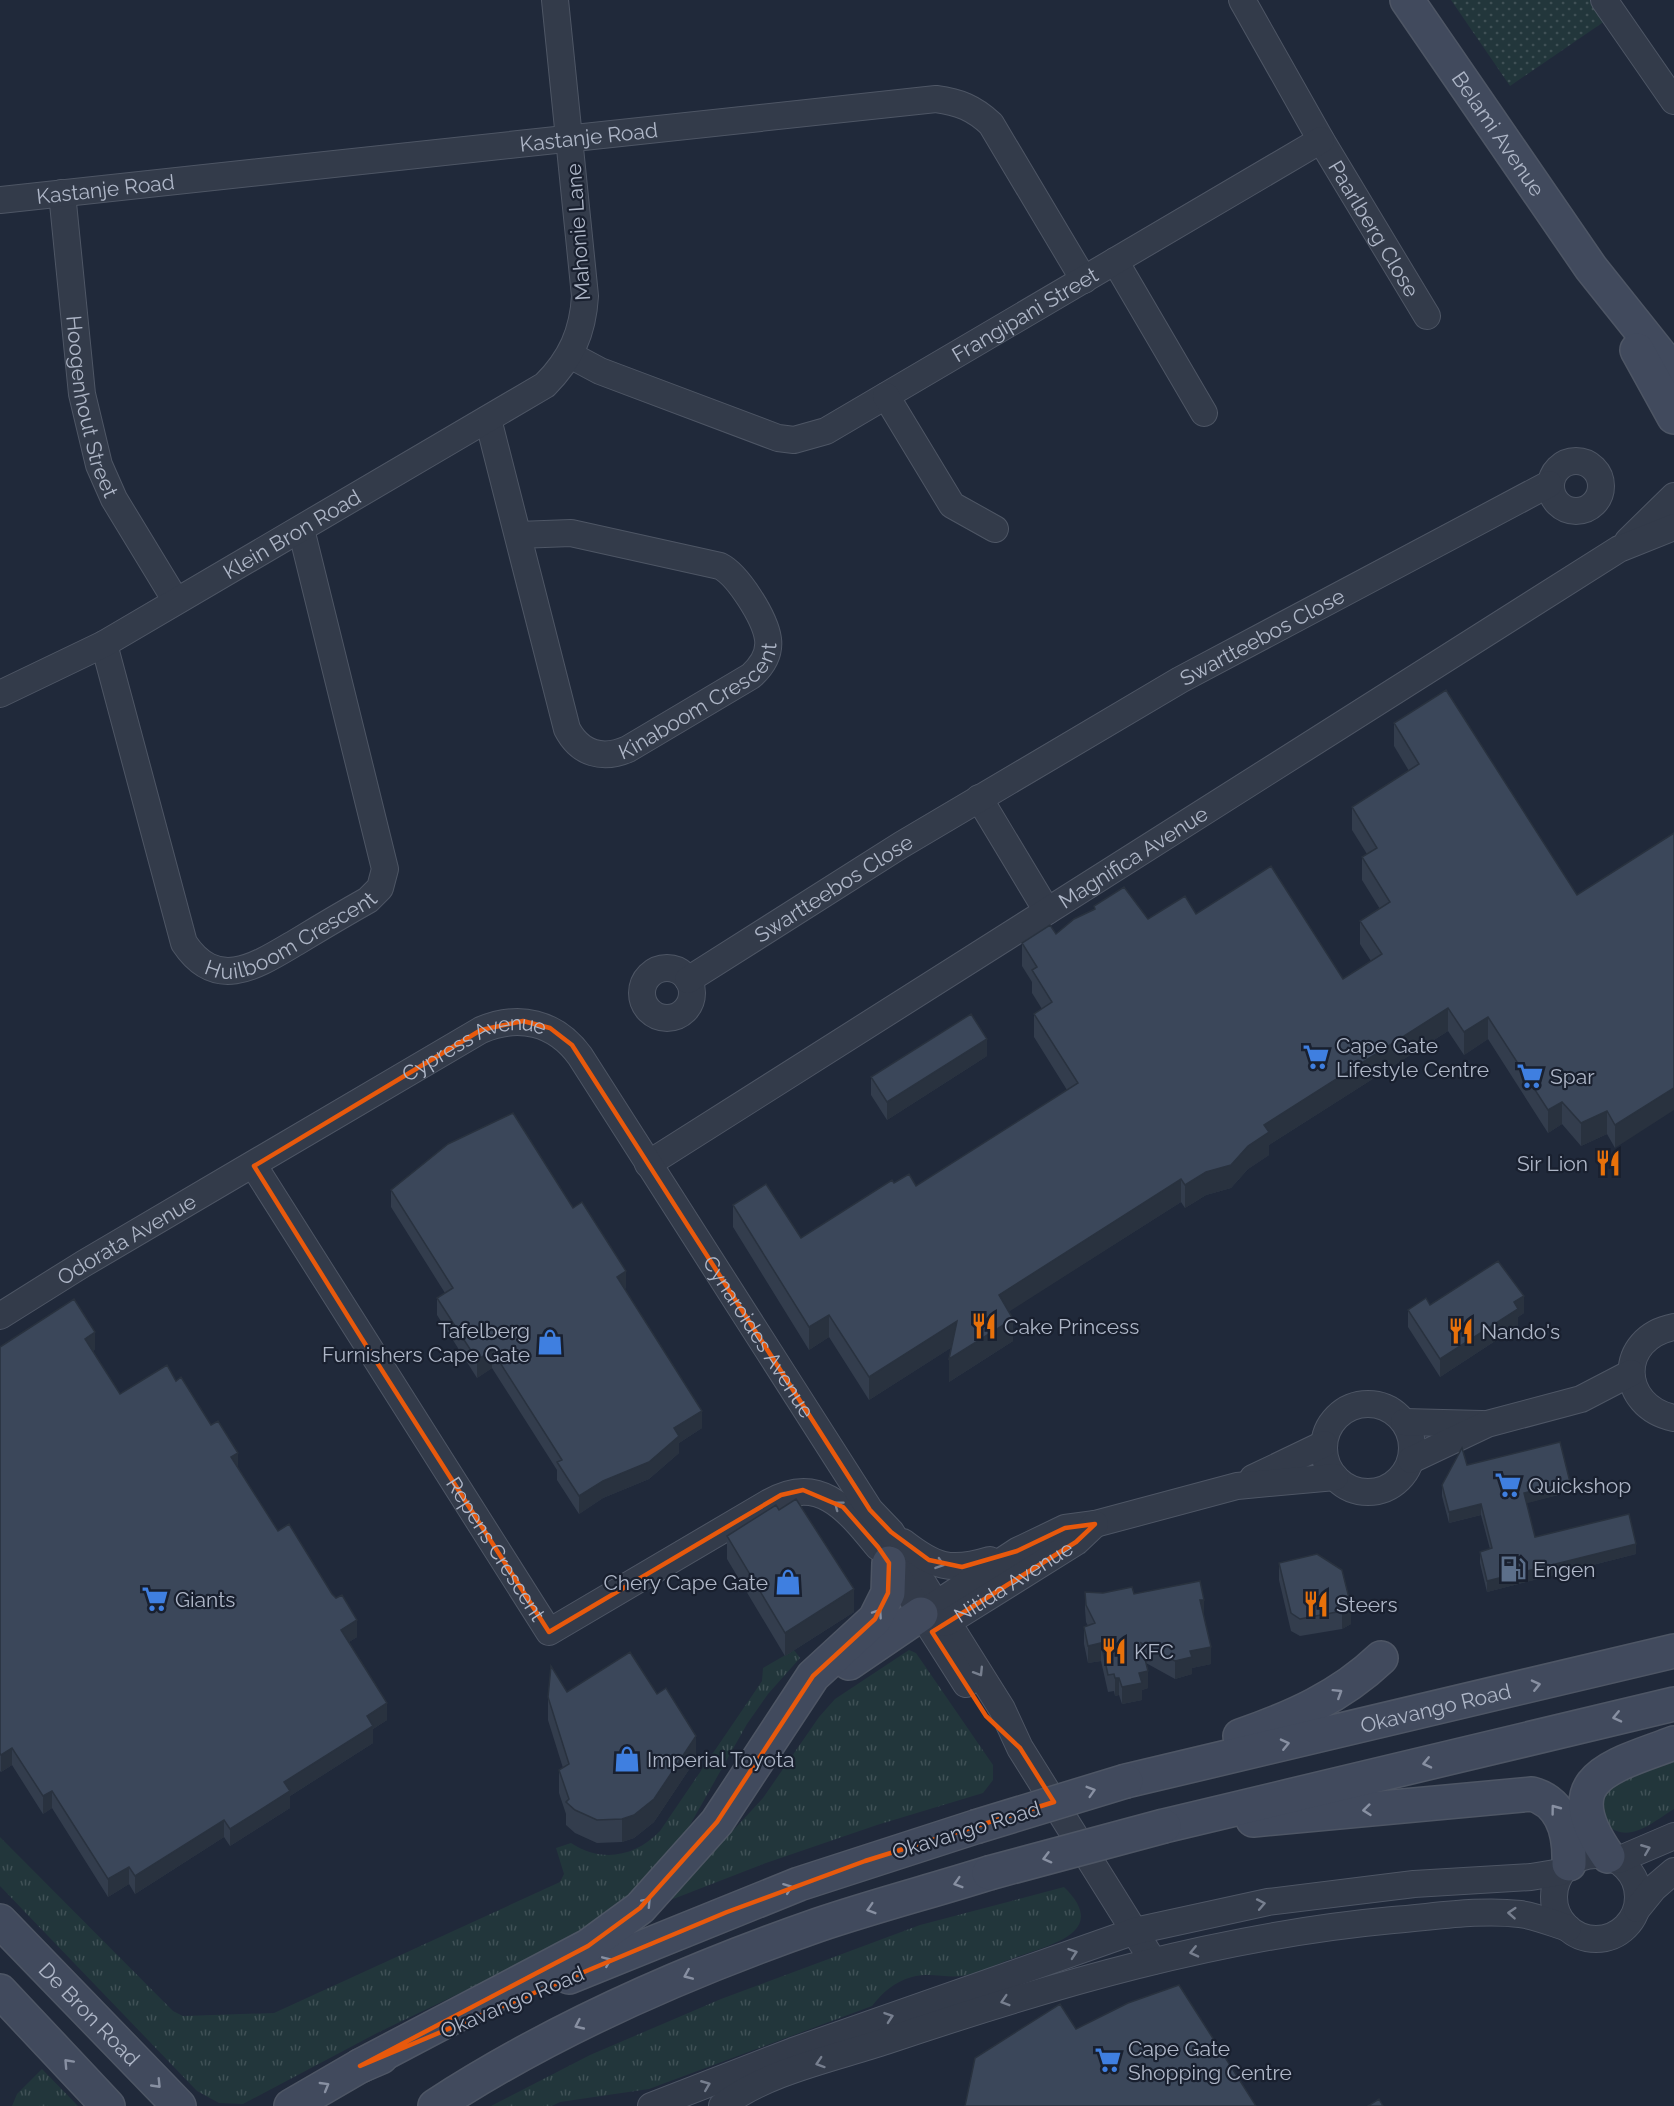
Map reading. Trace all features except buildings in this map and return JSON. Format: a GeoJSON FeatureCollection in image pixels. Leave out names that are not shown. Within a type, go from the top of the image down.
{"type":"FeatureCollection","features":[{"type":"Feature","properties":{"kind":"main road","name":"Belami Avenue"},"geometry":{"type":"LineString","coordinates":[[1407,0],[1591,268],[1674,372]]}},
{"type":"Feature","properties":{"kind":"main road","name":"Belami Avenue"},"geometry":{"type":"LineString","coordinates":[[1591,268],[1674,417]]}},
{"type":"Feature","properties":{"kind":"main road"},"geometry":{"type":"LineString","coordinates":[[360,2066],[588,1946],[634,1914],[663,1885],[717,1822],[813,1676],[875,1619],[888,1593],[886,1547]]}},
{"type":"Feature","properties":{"kind":"main road"},"geometry":{"type":"LineString","coordinates":[[786,1720],[819,1686],[933,1615]]}},
{"type":"Feature","properties":{"kind":"main road","name":"Okavango Road"},"geometry":{"type":"LineString","coordinates":[[291,2106],[360,2066],[727,1912],[865,1861],[1137,1777],[1205,1763],[1674,1651]]}},
{"type":"Feature","properties":{"kind":"main road"},"geometry":{"type":"LineString","coordinates":[[1137,1777],[1306,1711],[1353,1683],[1382,1658]]}},
{"type":"Feature","properties":{"kind":"main road"},"geometry":{"type":"LineString","coordinates":[[435,2106],[568,2031],[694,1973],[819,1925],[989,1874],[1164,1826],[1674,1704]]}},
{"type":"Feature","properties":{"kind":"main road"},"geometry":{"type":"LineString","coordinates":[[1613,1858],[1588,1825],[1585,1802],[1589,1788],[1599,1776],[1613,1766],[1674,1743]]}},
{"type":"Feature","properties":{"kind":"main road"},"geometry":{"type":"LineString","coordinates":[[1211,1814],[1257,1820],[1532,1794],[1543,1797],[1558,1811],[1569,1846],[1565,1868]]}},
{"type":"Feature","properties":{"kind":"main road","name":"De Bron Road"},"geometry":{"type":"LineString","coordinates":[[0,1921],[179,2106]]}},
{"type":"Feature","properties":{"kind":"main road"},"geometry":{"type":"LineString","coordinates":[[0,1991],[108,2106]]}},
{"type":"Feature","properties":{"kind":"street","name":"Mahonie Lane"},"geometry":{"type":"LineString","coordinates":[[555,0],[585,296],[581,327],[570,355]]}},
{"type":"Feature","properties":{"kind":"street"},"geometry":{"type":"LineString","coordinates":[[1242,0],[1322,140]]}},
{"type":"Feature","properties":{"kind":"street"},"geometry":{"type":"LineString","coordinates":[[1604,0],[1674,101]]}},
{"type":"Feature","properties":{"kind":"street","name":"Kastanje Road"},"geometry":{"type":"LineString","coordinates":[[0,200],[936,99],[957,102],[976,110],[991,124],[1084,280]]}},
{"type":"Feature","properties":{"kind":"street","name":"Frangipani Street"},"geometry":{"type":"LineString","coordinates":[[570,355],[600,371],[778,438],[794,440],[811,437],[826,431],[1322,140]]}},
{"type":"Feature","properties":{"kind":"street","name":"Paarlberg Close"},"geometry":{"type":"LineString","coordinates":[[1322,140],[1427,316]]}},
{"type":"Feature","properties":{"kind":"street","name":"Hoogenhout Street"},"geometry":{"type":"LineString","coordinates":[[62,193],[82,394],[96,455],[114,499],[176,601]]}},
{"type":"Feature","properties":{"kind":"street"},"geometry":{"type":"LineString","coordinates":[[1115,261],[1204,413]]}},
{"type":"Feature","properties":{"kind":"street","name":"Klein Bron Road"},"geometry":{"type":"LineString","coordinates":[[0,694],[104,644],[488,419],[545,385],[570,355]]}},
{"type":"Feature","properties":{"kind":"street"},"geometry":{"type":"LineString","coordinates":[[886,396],[952,505],[995,529]]}},
{"type":"Feature","properties":{"kind":"street","name":"Kinaboom Crescent"},"geometry":{"type":"LineString","coordinates":[[488,419],[567,729],[572,738],[586,750],[607,755],[628,749],[752,676],[764,661],[768,640],[766,629],[736,577],[720,566],[571,533],[518,535]]}},
{"type":"Feature","properties":{"kind":"street","name":"Swartteebos Close"},"geometry":{"type":"LineString","coordinates":[[688,980],[979,798],[1180,680],[1549,483]]}},
{"type":"Feature","properties":{"kind":"street","name":"Magnifica Avenue"},"geometry":{"type":"LineString","coordinates":[[1619,549],[1674,496]]}},
{"type":"Feature","properties":{"kind":"street","name":"Magnifica Avenue"},"geometry":{"type":"LineString","coordinates":[[648,1164],[1619,549],[1674,527]]}},
{"type":"Feature","properties":{"kind":"street","name":"Huilboom Crescent"},"geometry":{"type":"LineString","coordinates":[[104,644],[184,943],[200,961],[210,967],[234,971],[258,965],[368,900],[380,888],[385,869],[301,529]]}},
{"type":"Feature","properties":{"kind":"street"},"geometry":{"type":"LineString","coordinates":[[979,798],[1047,912]]}},
{"type":"Feature","properties":{"kind":"street","name":"Cypress Avenue"},"geometry":{"type":"LineString","coordinates":[[254,1166],[481,1030],[509,1021],[523,1021],[550,1028],[572,1045],[648,1164]]}},
{"type":"Feature","properties":{"kind":"street","name":"Cynaroides Avenue"},"geometry":{"type":"LineString","coordinates":[[648,1164],[870,1510],[886,1547],[933,1615],[986,1716],[1020,1748],[1153,1961]]}},
{"type":"Feature","properties":{"kind":"street","name":"Odorata Avenue"},"geometry":{"type":"LineString","coordinates":[[0,1316],[72,1270],[254,1166]]}},
{"type":"Feature","properties":{"kind":"street","name":"Repens Crescent"},"geometry":{"type":"LineString","coordinates":[[254,1166],[549,1632],[781,1495],[803,1490],[817,1492],[843,1507],[886,1547]]}},
{"type":"Feature","properties":{"kind":"street"},"geometry":{"type":"LineString","coordinates":[[1674,1327],[1647,1337],[1633,1360],[1635,1385],[1660,1415],[1674,1418]]}},
{"type":"Feature","properties":{"kind":"street"},"geometry":{"type":"LineString","coordinates":[[1411,1460],[1487,1424],[1635,1385]]}},
{"type":"Feature","properties":{"kind":"street"},"geometry":{"type":"LineString","coordinates":[[1373,1404],[1383,1406],[1404,1422],[1412,1440],[1411,1460],[1399,1480],[1382,1490],[1361,1492],[1342,1484],[1335,1477],[1328,1467],[1324,1444],[1328,1430],[1336,1417],[1353,1406],[1373,1404]]}},
{"type":"Feature","properties":{"kind":"street"},"geometry":{"type":"LineString","coordinates":[[1404,1422],[1487,1424]]}},
{"type":"Feature","properties":{"kind":"street","name":"Nitida Avenue"},"geometry":{"type":"LineString","coordinates":[[1237,1486],[1324,1444]]}},
{"type":"Feature","properties":{"kind":"street","name":"Nitida Avenue"},"geometry":{"type":"LineString","coordinates":[[886,1547],[952,1568],[971,1566],[1017,1551],[1065,1528],[1095,1524],[1237,1486],[1335,1477]]}},
{"type":"Feature","properties":{"kind":"street","name":"Nitida Avenue"},"geometry":{"type":"LineString","coordinates":[[933,1615],[1076,1542],[1095,1524]]}},
{"type":"Feature","properties":{"kind":"street","name":"Nitida Avenue"},"geometry":{"type":"LineString","coordinates":[[933,1615],[1017,1551]]}},
{"type":"Feature","properties":{"kind":"street"},"geometry":{"type":"LineString","coordinates":[[651,2106],[793,2050],[1135,1931],[1279,1901],[1414,1884],[1532,1877],[1565,1868],[1587,1855],[1613,1858],[1674,1836]]}},
{"type":"Feature","properties":{"kind":"street"},"geometry":{"type":"LineString","coordinates":[[1613,1858],[1629,1869],[1636,1881],[1639,1895],[1637,1909]]}},
{"type":"Feature","properties":{"kind":"street"},"geometry":{"type":"LineString","coordinates":[[1565,1868],[1554,1886],[1554,1902],[1558,1916],[1568,1928]]}},
{"type":"Feature","properties":{"kind":"street"},"geometry":{"type":"LineString","coordinates":[[722,2106],[744,2092],[799,2070],[1000,2002],[1100,1973],[1305,1930],[1423,1918],[1521,1914],[1568,1928],[1592,1940],[1610,1937],[1630,1923],[1637,1909],[1658,1883],[1674,1871]]}},
{"type":"Feature","properties":{"kind":"highlighted area"},"geometry":{"type":"Polygon","coordinates":[[[523,1021],[550,1028],[572,1045],[870,1510],[891,1532],[929,1560],[962,1567],[1017,1551],[1065,1528],[1095,1524],[1076,1542],[932,1632],[986,1716],[1020,1748],[1054,1802],[865,1861],[727,1912],[360,2066],[588,1946],[640,1908],[717,1822],[813,1676],[875,1619],[888,1593],[889,1563],[878,1547],[843,1507],[803,1490],[781,1495],[549,1632],[362,1339],[254,1166],[481,1030],[523,1021]]]}},
{"type":"Feature","properties":{"kind":"green space"},"geometry":{"type":"Polygon","coordinates":[[[1451,0],[1590,0],[1605,21],[1510,86],[1451,0]]]}},
{"type":"Feature","properties":{"kind":"green space"},"geometry":{"type":"Polygon","coordinates":[[[794,1650],[800,1658],[768,1694],[747,1724],[686,1832],[642,1883],[619,1905],[593,1925],[533,1958],[377,2033],[243,2104],[219,2103],[197,2091],[0,1886],[0,1837],[173,2011],[183,2016],[274,2013],[560,1882],[564,1874],[556,1848],[571,1843],[582,1849],[606,1855],[640,1847],[660,1831],[762,1681],[763,1668],[794,1650]]]}},
{"type":"Feature","properties":{"kind":"green space"},"geometry":{"type":"Polygon","coordinates":[[[909,1650],[916,1653],[993,1765],[993,1780],[983,1793],[877,1825],[766,1863],[668,1901],[763,1798],[819,1717],[835,1699],[909,1650]]]}},
{"type":"Feature","properties":{"kind":"green space"},"geometry":{"type":"Polygon","coordinates":[[[1674,1760],[1674,1809],[1633,1832],[1616,1831],[1608,1826],[1601,1803],[1610,1788],[1631,1776],[1674,1760]]]}},
{"type":"Feature","properties":{"kind":"green space"},"geometry":{"type":"Polygon","coordinates":[[[1064,1887],[1077,1903],[1081,1916],[1078,1926],[1070,1935],[1043,1948],[968,1975],[925,1975],[906,1979],[889,1988],[872,2006],[649,2089],[560,2102],[552,2106],[491,2106],[590,2055],[721,1999],[920,1925],[1064,1887]]]}},
{"type":"Feature","properties":{"kind":"green space"},"geometry":{"type":"Polygon","coordinates":[[[42,2069],[78,2106],[12,2106],[17,2094],[42,2069]]]}},
{"type":"Feature","properties":{"kind":"place","name":"Cape Gate Lifestyle Centre"},"geometry":{"type":"Point","coordinates":[1316,1057]}},
{"type":"Feature","properties":{"kind":"place","name":"Spar"},"geometry":{"type":"Point","coordinates":[1530,1076]}},
{"type":"Feature","properties":{"kind":"place","name":"Sir Lion"},"geometry":{"type":"Point","coordinates":[1608,1163]}},
{"type":"Feature","properties":{"kind":"place","name":"Cake Princess"},"geometry":{"type":"Point","coordinates":[984,1326]}},
{"type":"Feature","properties":{"kind":"place","name":"Nando's"},"geometry":{"type":"Point","coordinates":[1461,1331]}},
{"type":"Feature","properties":{"kind":"place","name":"Tafelberg Furnishers Cape Gate"},"geometry":{"type":"Point","coordinates":[550,1342]}},
{"type":"Feature","properties":{"kind":"place","name":"Quickshop"},"geometry":{"type":"Point","coordinates":[1508,1485]}},
{"type":"Feature","properties":{"kind":"place","name":"Engen"},"geometry":{"type":"Point","coordinates":[1513,1569]}},
{"type":"Feature","properties":{"kind":"place","name":"Chery Cape Gate"},"geometry":{"type":"Point","coordinates":[788,1582]}},
{"type":"Feature","properties":{"kind":"place","name":"Giants"},"geometry":{"type":"Point","coordinates":[155,1599]}},
{"type":"Feature","properties":{"kind":"place","name":"Steers"},"geometry":{"type":"Point","coordinates":[1316,1604]}},
{"type":"Feature","properties":{"kind":"place","name":"KFC"},"geometry":{"type":"Point","coordinates":[1114,1651]}},
{"type":"Feature","properties":{"kind":"place","name":"Imperial Toyota"},"geometry":{"type":"Point","coordinates":[627,1759]}},
{"type":"Feature","properties":{"kind":"place","name":"Cape Gate Shopping Centre"},"geometry":{"type":"Point","coordinates":[1108,2060]}}]}
